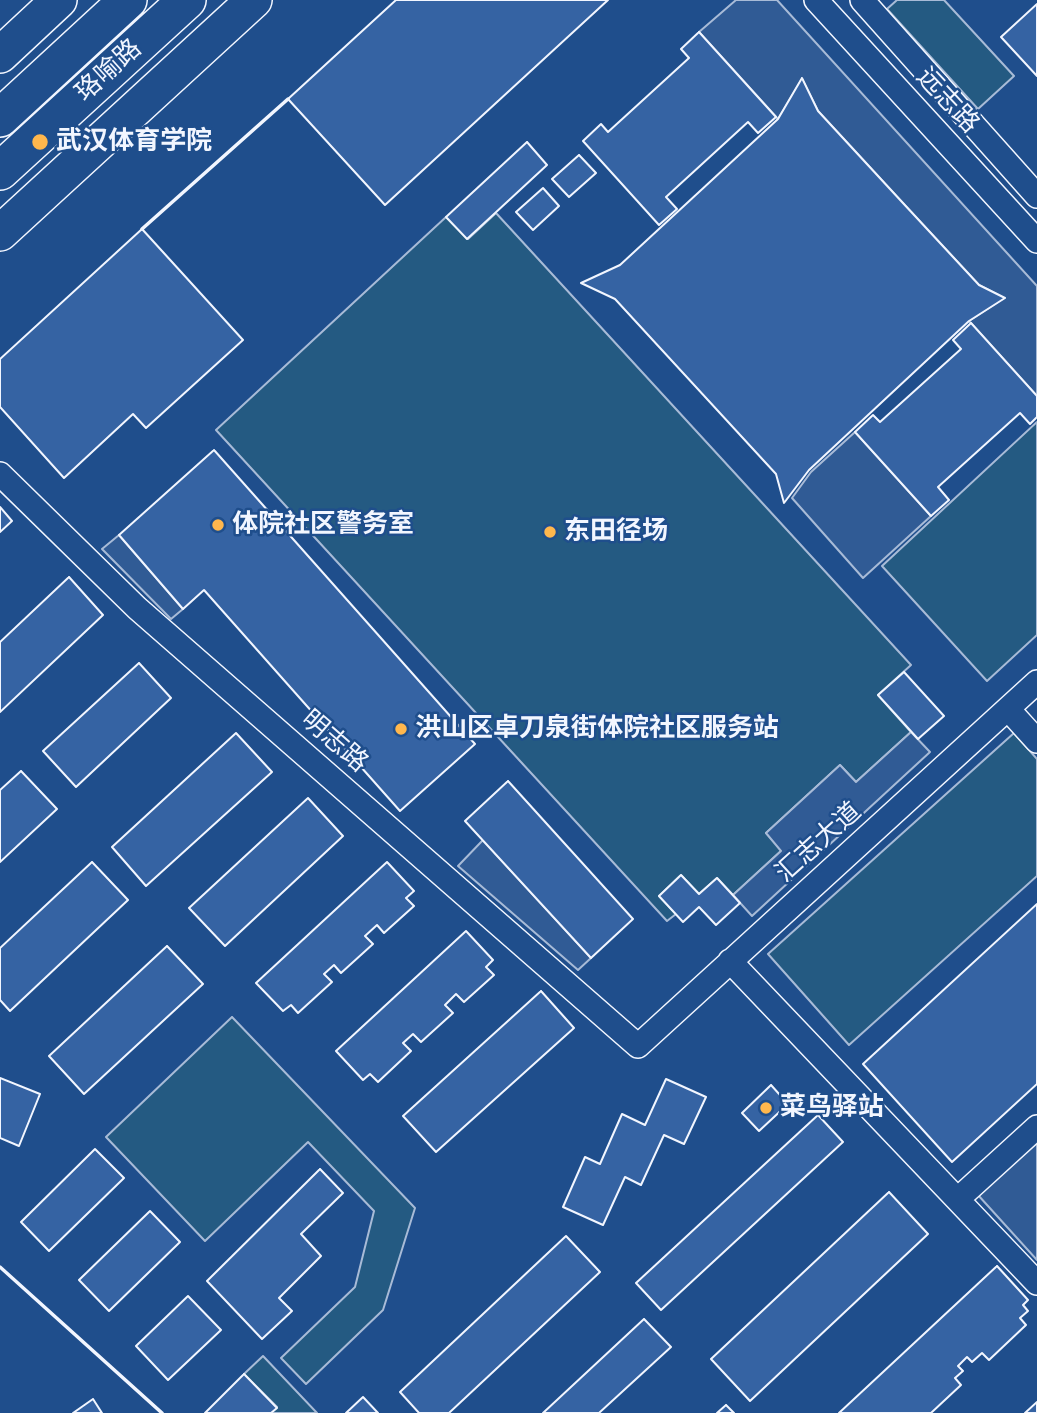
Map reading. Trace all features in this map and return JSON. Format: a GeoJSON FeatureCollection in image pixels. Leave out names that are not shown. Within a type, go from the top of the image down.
{"type":"FeatureCollection","features":[{"type":"Feature","properties":{"kind":"highway","name":"珞喻路"},"geometry":{"type":"LineString","coordinates":[[0,118],[128,0]]}},
{"type":"Feature","properties":{"kind":"highway","name":"珞喻路"},"geometry":{"type":"LineString","coordinates":[[0,171],[187,0]]}},
{"type":"Feature","properties":{"kind":"main road"},"geometry":{"type":"LineString","coordinates":[[0,55],[59,0]]}},
{"type":"Feature","properties":{"kind":"main road"},"geometry":{"type":"LineString","coordinates":[[0,233],[254,0]]}},
{"type":"Feature","properties":{"kind":"street","name":"远志路"},"geometry":{"type":"LineString","coordinates":[[816,0],[1037,241]]}},
{"type":"Feature","properties":{"kind":"street","name":"远志路"},"geometry":{"type":"LineString","coordinates":[[862,0],[1037,196]]}},
{"type":"Feature","properties":{"kind":"street","name":"明志路"},"geometry":{"type":"LineString","coordinates":[[0,474],[137,608],[638,1046]]}},
{"type":"Feature","properties":{"kind":"street","name":"汇志大道"},"geometry":{"type":"LineString","coordinates":[[638,1046],[1037,682]]}},
{"type":"Feature","properties":{"kind":"street"},"geometry":{"type":"LineString","coordinates":[[1008,709],[1037,741]]}},
{"type":"Feature","properties":{"kind":"street"},"geometry":{"type":"LineString","coordinates":[[730,961],[894,1135],[959,1198],[1037,1283]]}},
{"type":"Feature","properties":{"kind":"street"},"geometry":{"type":"LineString","coordinates":[[959,1198],[1037,1128]]}},
{"type":"Feature","properties":{"kind":"shaded area"},"geometry":{"type":"Polygon","coordinates":[[[736,0],[777,0],[1037,286],[1037,396],[969,321],[1004,298],[979,285],[818,111],[802,79],[778,119],[699,32],[736,0]]]}},
{"type":"Feature","properties":{"kind":"shaded area"},"geometry":{"type":"Polygon","coordinates":[[[897,0],[944,0],[1014,76],[978,109],[887,9],[897,0]]]}},
{"type":"Feature","properties":{"kind":"shaded area","name":"东田径场"},"geometry":{"type":"Polygon","coordinates":[[[496,213],[911,665],[878,695],[911,732],[856,782],[840,765],[766,833],[782,850],[733,895],[717,878],[699,894],[681,875],[659,896],[676,914],[667,921],[216,430],[446,217],[468,239],[496,213]]]}},
{"type":"Feature","properties":{"kind":"shaded area"},"geometry":{"type":"Polygon","coordinates":[[[1037,422],[1037,635],[987,681],[882,566],[1037,422]]]}},
{"type":"Feature","properties":{"kind":"shaded area"},"geometry":{"type":"Polygon","coordinates":[[[855,432],[931,516],[863,578],[792,498],[811,472],[855,432]]]}},
{"type":"Feature","properties":{"kind":"shaded area"},"geometry":{"type":"Polygon","coordinates":[[[119,535],[183,609],[171,619],[102,549],[119,535]]]}},
{"type":"Feature","properties":{"kind":"shaded area"},"geometry":{"type":"Polygon","coordinates":[[[911,732],[930,752],[752,916],[733,895],[781,851],[766,833],[840,765],[856,782],[911,732]]]}},
{"type":"Feature","properties":{"kind":"shaded area"},"geometry":{"type":"Polygon","coordinates":[[[1014,733],[1037,759],[1037,876],[849,1045],[768,954],[1014,733]]]}},
{"type":"Feature","properties":{"kind":"shaded area"},"geometry":{"type":"Polygon","coordinates":[[[483,840],[591,958],[578,970],[458,866],[483,840]]]}},
{"type":"Feature","properties":{"kind":"shaded area"},"geometry":{"type":"Polygon","coordinates":[[[232,1017],[415,1208],[383,1310],[306,1384],[281,1358],[355,1287],[374,1211],[308,1142],[205,1241],[106,1137],[232,1017]]]}},
{"type":"Feature","properties":{"kind":"shaded area"},"geometry":{"type":"Polygon","coordinates":[[[1037,1142],[1037,1260],[978,1195],[1037,1142]]]}},
{"type":"Feature","properties":{"kind":"shaded area"},"geometry":{"type":"Polygon","coordinates":[[[263,1356],[317,1413],[271,1413],[277,1407],[244,1374],[263,1356]]]}},
{"type":"Feature","properties":{"kind":"building"},"geometry":{"type":"Polygon","coordinates":[[[396,0],[608,0],[385,205],[288,99],[396,0]]]}},
{"type":"Feature","properties":{"kind":"building"},"geometry":{"type":"Polygon","coordinates":[[[1037,4],[1037,76],[1001,37],[1037,4]]]}},
{"type":"Feature","properties":{"kind":"building"},"geometry":{"type":"Polygon","coordinates":[[[699,32],[776,117],[758,133],[748,122],[666,197],[677,209],[659,225],[583,141],[601,124],[608,132],[689,58],[681,49],[699,32]]]}},
{"type":"Feature","properties":{"kind":"building"},"geometry":{"type":"Polygon","coordinates":[[[802,78],[818,111],[979,285],[1005,298],[969,321],[809,470],[784,503],[776,474],[615,299],[581,283],[620,265],[778,119],[802,78]]]}},
{"type":"Feature","properties":{"kind":"building"},"geometry":{"type":"Polygon","coordinates":[[[527,142],[547,165],[467,239],[446,217],[527,142]]]}},
{"type":"Feature","properties":{"kind":"building"},"geometry":{"type":"Polygon","coordinates":[[[579,155],[596,173],[569,197],[552,179],[579,155]]]}},
{"type":"Feature","properties":{"kind":"building"},"geometry":{"type":"Polygon","coordinates":[[[543,188],[559,206],[533,230],[516,212],[543,188]]]}},
{"type":"Feature","properties":{"kind":"building"},"geometry":{"type":"Polygon","coordinates":[[[142,229],[243,340],[146,428],[133,414],[64,478],[0,407],[0,359],[142,229]]]}},
{"type":"Feature","properties":{"kind":"building"},"geometry":{"type":"Polygon","coordinates":[[[971,323],[1037,396],[1037,417],[1030,424],[1020,413],[938,487],[949,500],[931,516],[855,432],[873,415],[880,422],[961,349],[953,340],[971,323]]]}},
{"type":"Feature","properties":{"kind":"building"},"geometry":{"type":"Polygon","coordinates":[[[214,450],[475,744],[400,811],[204,590],[183,609],[119,535],[214,450]]]}},
{"type":"Feature","properties":{"kind":"building"},"geometry":{"type":"Polygon","coordinates":[[[0,507],[12,521],[0,532],[0,507]]]}},
{"type":"Feature","properties":{"kind":"building"},"geometry":{"type":"Polygon","coordinates":[[[69,577],[103,615],[0,712],[0,642],[69,577]]]}},
{"type":"Feature","properties":{"kind":"building"},"geometry":{"type":"Polygon","coordinates":[[[139,663],[171,698],[76,787],[43,751],[139,663]]]}},
{"type":"Feature","properties":{"kind":"building"},"geometry":{"type":"Polygon","coordinates":[[[904,672],[944,716],[918,739],[878,695],[904,672]]]}},
{"type":"Feature","properties":{"kind":"building"},"geometry":{"type":"Polygon","coordinates":[[[236,733],[272,772],[146,886],[112,847],[236,733]]]}},
{"type":"Feature","properties":{"kind":"building"},"geometry":{"type":"Polygon","coordinates":[[[21,771],[57,809],[0,862],[0,790],[21,771]]]}},
{"type":"Feature","properties":{"kind":"building"},"geometry":{"type":"Polygon","coordinates":[[[508,781],[633,919],[591,958],[465,821],[508,781]]]}},
{"type":"Feature","properties":{"kind":"building"},"geometry":{"type":"Polygon","coordinates":[[[308,798],[343,836],[225,946],[189,908],[308,798]]]}},
{"type":"Feature","properties":{"kind":"building"},"geometry":{"type":"Polygon","coordinates":[[[92,862],[128,900],[10,1011],[0,1000],[0,948],[92,862]]]}},
{"type":"Feature","properties":{"kind":"building"},"geometry":{"type":"Polygon","coordinates":[[[387,862],[414,891],[406,898],[414,906],[384,933],[377,925],[365,936],[373,944],[341,973],[334,965],[324,974],[332,982],[298,1013],[291,1005],[283,1011],[256,983],[387,862]]]}},
{"type":"Feature","properties":{"kind":"building"},"geometry":{"type":"Polygon","coordinates":[[[681,875],[699,894],[717,878],[740,903],[716,925],[699,907],[683,922],[659,896],[681,875]]]}},
{"type":"Feature","properties":{"kind":"building"},"geometry":{"type":"Polygon","coordinates":[[[1037,904],[1037,1084],[952,1162],[863,1064],[1037,904]]]}},
{"type":"Feature","properties":{"kind":"building"},"geometry":{"type":"Polygon","coordinates":[[[466,931],[493,960],[486,967],[494,975],[464,1002],[456,994],[445,1005],[453,1013],[421,1042],[413,1034],[403,1043],[411,1051],[378,1082],[370,1074],[363,1080],[336,1051],[466,931]]]}},
{"type":"Feature","properties":{"kind":"building"},"geometry":{"type":"Polygon","coordinates":[[[167,946],[203,984],[84,1094],[49,1056],[167,946]]]}},
{"type":"Feature","properties":{"kind":"building"},"geometry":{"type":"Polygon","coordinates":[[[541,991],[574,1028],[436,1152],[403,1116],[541,991]]]}},
{"type":"Feature","properties":{"kind":"building"},"geometry":{"type":"Polygon","coordinates":[[[0,1078],[40,1094],[19,1146],[0,1138],[0,1078]]]}},
{"type":"Feature","properties":{"kind":"building"},"geometry":{"type":"Polygon","coordinates":[[[666,1079],[706,1097],[684,1144],[664,1135],[641,1185],[625,1177],[603,1225],[563,1207],[585,1157],[600,1164],[622,1114],[645,1125],[666,1079]]]}},
{"type":"Feature","properties":{"kind":"building"},"geometry":{"type":"Polygon","coordinates":[[[771,1085],[788,1104],[759,1131],[742,1113],[771,1085]]]}},
{"type":"Feature","properties":{"kind":"building"},"geometry":{"type":"Polygon","coordinates":[[[818,1115],[843,1142],[661,1310],[636,1283],[818,1115]]]}},
{"type":"Feature","properties":{"kind":"building"},"geometry":{"type":"Polygon","coordinates":[[[95,1149],[124,1178],[49,1251],[21,1222],[95,1149]]]}},
{"type":"Feature","properties":{"kind":"building"},"geometry":{"type":"Polygon","coordinates":[[[320,1169],[343,1193],[301,1234],[321,1256],[279,1298],[292,1311],[262,1339],[207,1281],[320,1169]]]}},
{"type":"Feature","properties":{"kind":"building"},"geometry":{"type":"Polygon","coordinates":[[[889,1192],[928,1234],[750,1401],[711,1359],[889,1192]]]}},
{"type":"Feature","properties":{"kind":"building"},"geometry":{"type":"Polygon","coordinates":[[[150,1211],[180,1242],[109,1311],[79,1280],[150,1211]]]}},
{"type":"Feature","properties":{"kind":"building"},"geometry":{"type":"Polygon","coordinates":[[[566,1236],[600,1272],[449,1413],[419,1413],[400,1392],[566,1236]]]}},
{"type":"Feature","properties":{"kind":"building"},"geometry":{"type":"Polygon","coordinates":[[[997,1266],[1028,1300],[1023,1305],[1028,1311],[1020,1318],[1026,1325],[989,1360],[982,1353],[972,1362],[967,1357],[958,1366],[963,1371],[955,1378],[961,1385],[931,1413],[839,1413],[997,1266]]]}},
{"type":"Feature","properties":{"kind":"building"},"geometry":{"type":"Polygon","coordinates":[[[188,1296],[221,1330],[168,1380],[136,1346],[188,1296]]]}},
{"type":"Feature","properties":{"kind":"building"},"geometry":{"type":"Polygon","coordinates":[[[644,1319],[671,1347],[599,1413],[543,1413],[644,1319]]]}},
{"type":"Feature","properties":{"kind":"building"},"geometry":{"type":"Polygon","coordinates":[[[244,1374],[277,1408],[271,1413],[205,1413],[244,1374]]]}},
{"type":"Feature","properties":{"kind":"building"},"geometry":{"type":"Polygon","coordinates":[[[363,1397],[378,1413],[346,1413],[363,1397]]]}},
{"type":"Feature","properties":{"kind":"building"},"geometry":{"type":"Polygon","coordinates":[[[93,1399],[102,1413],[73,1413],[93,1399]]]}},
{"type":"Feature","properties":{"kind":"building"},"geometry":{"type":"Polygon","coordinates":[[[1037,1402],[1037,1413],[1025,1413],[1037,1402]]]}},
{"type":"Feature","properties":{"kind":"building"},"geometry":{"type":"Polygon","coordinates":[[[726,1405],[734,1413],[717,1413],[726,1405]]]}},
{"type":"Feature","properties":{"kind":"wall"},"geometry":{"type":"LineString","coordinates":[[142,229],[288,99]]}},
{"type":"Feature","properties":{"kind":"wall"},"geometry":{"type":"LineString","coordinates":[[0,1267],[162,1413]]}},
{"type":"Feature","properties":{"kind":"place","name":"武汉体育学院"},"geometry":{"type":"Point","coordinates":[40,142]}},
{"type":"Feature","properties":{"kind":"place","name":"体院社区警务室"},"geometry":{"type":"Point","coordinates":[218,525]}},
{"type":"Feature","properties":{"kind":"place","name":"东田径场"},"geometry":{"type":"Point","coordinates":[550,532]}},
{"type":"Feature","properties":{"kind":"place","name":"洪山区卓刀泉街体院社区服务站"},"geometry":{"type":"Point","coordinates":[401,729]}},
{"type":"Feature","properties":{"kind":"place","name":"菜鸟驿站"},"geometry":{"type":"Point","coordinates":[766,1108]}}]}
